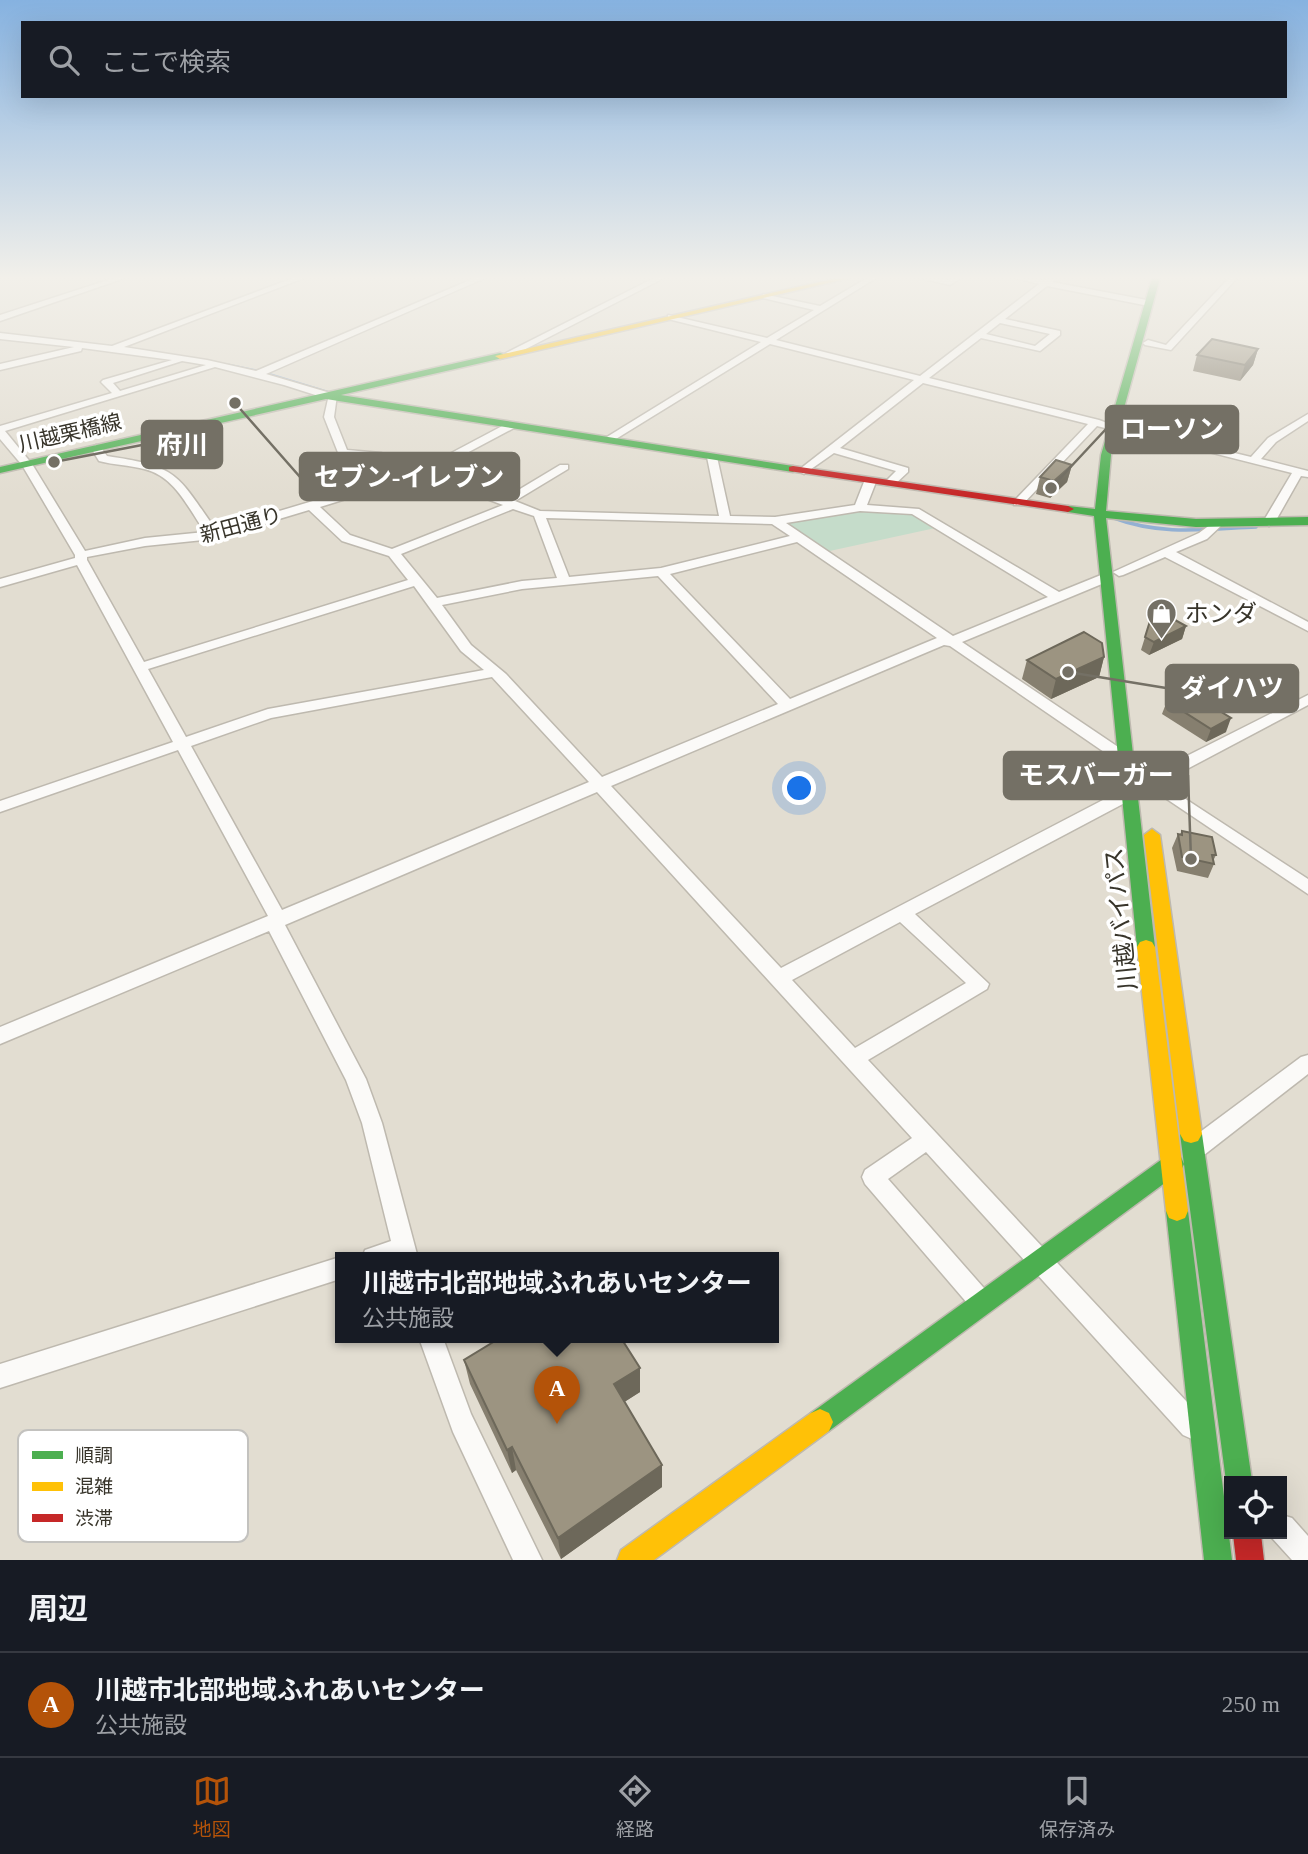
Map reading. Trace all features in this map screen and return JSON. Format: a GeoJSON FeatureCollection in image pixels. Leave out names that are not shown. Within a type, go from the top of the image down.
{"type":"FeatureCollection","features":[{"type":"Feature","properties":{"kind":"main road","name":"川越栗橋線"},"geometry":{"type":"LineString","coordinates":[[0,470],[330,397],[521,351]]}},
{"type":"Feature","properties":{"kind":"main road","name":"川越バイパス"},"geometry":{"type":"LineString","coordinates":[[1137,351],[1118,428],[1114,482],[1107,515],[1140,897],[1218,1560]]}},
{"type":"Feature","properties":{"kind":"main road","name":"川越バイパス"},"geometry":{"type":"LineString","coordinates":[[1118,428],[1145,351]]}},
{"type":"Feature","properties":{"kind":"main road"},"geometry":{"type":"LineString","coordinates":[[330,397],[870,482],[1107,515],[1169,522],[1308,522]]}},
{"type":"Feature","properties":{"kind":"main road","name":"川越バイパス"},"geometry":{"type":"LineString","coordinates":[[1112,575],[1150,813],[1193,1150],[1239,1476]]}},
{"type":"Feature","properties":{"kind":"main road"},"geometry":{"type":"LineString","coordinates":[[631,1560],[1173,1164]]}},
{"type":"Feature","properties":{"kind":"main road"},"geometry":{"type":"LineString","coordinates":[[1248,1539],[1250,1560]]}},
{"type":"Feature","properties":{"kind":"street"},"geometry":{"type":"LineString","coordinates":[[0,367],[74,351]]}},
{"type":"Feature","properties":{"kind":"street"},"geometry":{"type":"LineString","coordinates":[[129,351],[260,373],[330,397],[329,417],[343,453],[382,456],[539,514],[724,518],[775,522],[860,508],[915,511],[1058,597]]}},
{"type":"Feature","properties":{"kind":"street"},"geometry":{"type":"LineString","coordinates":[[260,373],[312,351]]}},
{"type":"Feature","properties":{"kind":"street"},"geometry":{"type":"LineString","coordinates":[[511,353],[515,351]]}},
{"type":"Feature","properties":{"kind":"street"},"geometry":{"type":"LineString","coordinates":[[607,440],[751,351]]}},
{"type":"Feature","properties":{"kind":"street"},"geometry":{"type":"LineString","coordinates":[[807,351],[1303,473],[1269,522]]}},
{"type":"Feature","properties":{"kind":"street"},"geometry":{"type":"LineString","coordinates":[[804,471],[960,351]]}},
{"type":"Feature","properties":{"kind":"street"},"geometry":{"type":"LineString","coordinates":[[118,394],[106,382],[182,360]]}},
{"type":"Feature","properties":{"kind":"street"},"geometry":{"type":"LineString","coordinates":[[217,366],[0,430],[27,464],[81,557],[183,744],[356,1079],[372,1123],[405,1252]]}},
{"type":"Feature","properties":{"kind":"street"},"geometry":{"type":"LineString","coordinates":[[1253,461],[1272,440],[1308,418]]}},
{"type":"Feature","properties":{"kind":"street"},"geometry":{"type":"LineString","coordinates":[[1018,503],[1095,422]]}},
{"type":"Feature","properties":{"kind":"street","name":"新田通り"},"geometry":{"type":"LineString","coordinates":[[0,583],[81,557],[145,542],[214,535],[423,472],[510,426]]}},
{"type":"Feature","properties":{"kind":"street"},"geometry":{"type":"LineString","coordinates":[[96,448],[103,459],[142,465],[165,473],[183,492],[214,535]]}},
{"type":"Feature","properties":{"kind":"street"},"geometry":{"type":"LineString","coordinates":[[832,449],[904,470],[889,484]]}},
{"type":"Feature","properties":{"kind":"street"},"geometry":{"type":"LineString","coordinates":[[712,457],[724,518]]}},
{"type":"Feature","properties":{"kind":"street"},"geometry":{"type":"LineString","coordinates":[[393,553],[509,504],[564,467]]}},
{"type":"Feature","properties":{"kind":"street"},"geometry":{"type":"LineString","coordinates":[[860,508],[870,482]]}},
{"type":"Feature","properties":{"kind":"street"},"geometry":{"type":"LineString","coordinates":[[311,505],[346,538],[393,553],[466,648],[495,672],[1204,1439]]}},
{"type":"Feature","properties":{"kind":"street"},"geometry":{"type":"LineString","coordinates":[[539,514],[564,580]]}},
{"type":"Feature","properties":{"kind":"street"},"geometry":{"type":"LineString","coordinates":[[775,522],[1128,761]]}},
{"type":"Feature","properties":{"kind":"street"},"geometry":{"type":"LineString","coordinates":[[0,1037],[788,706],[1112,575],[1203,536],[1218,523]]}},
{"type":"Feature","properties":{"kind":"street"},"geometry":{"type":"LineString","coordinates":[[434,603],[494,589],[661,572],[798,538]]}},
{"type":"Feature","properties":{"kind":"street"},"geometry":{"type":"LineString","coordinates":[[1166,552],[1308,627]]}},
{"type":"Feature","properties":{"kind":"street"},"geometry":{"type":"LineString","coordinates":[[661,572],[788,706]]}},
{"type":"Feature","properties":{"kind":"street"},"geometry":{"type":"LineString","coordinates":[[141,667],[415,582]]}},
{"type":"Feature","properties":{"kind":"street"},"geometry":{"type":"LineString","coordinates":[[0,807],[268,714],[495,672]]}},
{"type":"Feature","properties":{"kind":"street"},"geometry":{"type":"LineString","coordinates":[[1145,779],[1164,774],[1308,699]]}},
{"type":"Feature","properties":{"kind":"street"},"geometry":{"type":"LineString","coordinates":[[1145,779],[1308,888]]}},
{"type":"Feature","properties":{"kind":"street"},"geometry":{"type":"LineString","coordinates":[[779,978],[1130,793]]}},
{"type":"Feature","properties":{"kind":"street"},"geometry":{"type":"LineString","coordinates":[[853,1059],[980,984],[902,912]]}},
{"type":"Feature","properties":{"kind":"street"},"geometry":{"type":"LineString","coordinates":[[1173,1164],[1308,1063]]}},
{"type":"Feature","properties":{"kind":"street"},"geometry":{"type":"LineString","coordinates":[[926,1140],[873,1177],[982,1303]]}},
{"type":"Feature","properties":{"kind":"street"},"geometry":{"type":"LineString","coordinates":[[0,1376],[335,1270]]}},
{"type":"Feature","properties":{"kind":"street"},"geometry":{"type":"LineString","coordinates":[[432,1343],[446,1385],[490,1484],[528,1560]]}},
{"type":"Feature","properties":{"kind":"street"},"geometry":{"type":"LineString","coordinates":[[1287,1534],[1308,1557]]}},
{"type":"Feature","properties":{"kind":"green space"},"geometry":{"type":"Polygon","coordinates":[[[861,510],[914,512],[940,527],[825,552],[786,523],[861,510]]]}},
{"type":"Feature","properties":{"kind":"building"},"geometry":{"type":"Polygon","coordinates":[[[1201,351],[1257,351],[1245,365],[1197,355],[1201,351]]]}},
{"type":"Feature","properties":{"kind":"building"},"geometry":{"type":"Polygon","coordinates":[[[1056,460],[1072,465],[1054,481],[1040,477],[1056,460]]]}},
{"type":"Feature","properties":{"kind":"building"},"geometry":{"type":"Polygon","coordinates":[[[1164,614],[1186,626],[1154,642],[1145,637],[1150,621],[1164,614]]]}},
{"type":"Feature","properties":{"kind":"building"},"geometry":{"type":"Polygon","coordinates":[[[1084,632],[1102,643],[1104,657],[1056,679],[1027,660],[1084,632]]]}},
{"type":"Feature","properties":{"kind":"building"},"geometry":{"type":"Polygon","coordinates":[[[1187,691],[1231,718],[1211,729],[1167,701],[1187,691]]]}},
{"type":"Feature","properties":{"kind":"building"},"geometry":{"type":"Polygon","coordinates":[[[1182,831],[1212,837],[1216,855],[1212,855],[1214,864],[1182,857],[1178,834],[1182,835],[1182,831]]]}},
{"type":"Feature","properties":{"kind":"building"},"geometry":{"type":"Polygon","coordinates":[[[492,1343],[624,1343],[640,1368],[614,1384],[662,1465],[558,1538],[512,1447],[507,1450],[464,1360],[492,1343]]]}},
{"type":"Feature","properties":{"kind":"waterway"},"geometry":{"type":"LineString","coordinates":[[229,365],[259,371],[331,393]]}},
{"type":"Feature","properties":{"kind":"waterway"},"geometry":{"type":"LineString","coordinates":[[1114,518],[1132,524],[1167,529],[1256,527]]}},
{"type":"Feature","properties":{"kind":"traffic: fast"},"geometry":{"type":"LineString","coordinates":[[1135,351],[1106,455],[1100,514],[1146,947]]}},
{"type":"Feature","properties":{"kind":"traffic: fast"},"geometry":{"type":"LineString","coordinates":[[0,470],[500,356]]}},
{"type":"Feature","properties":{"kind":"traffic: fast"},"geometry":{"type":"LineString","coordinates":[[327,396],[793,469]]}},
{"type":"Feature","properties":{"kind":"traffic: fast"},"geometry":{"type":"LineString","coordinates":[[1068,509],[1146,520],[1196,523],[1308,521]]}},
{"type":"Feature","properties":{"kind":"traffic: fast"},"geometry":{"type":"LineString","coordinates":[[1191,1134],[1238,1476]]}},
{"type":"Feature","properties":{"kind":"traffic: fast"},"geometry":{"type":"LineString","coordinates":[[820,1422],[1173,1164]]}},
{"type":"Feature","properties":{"kind":"traffic: fast"},"geometry":{"type":"LineString","coordinates":[[1177,1211],[1218,1560]]}},
{"type":"Feature","properties":{"kind":"traffic: slow"},"geometry":{"type":"LineString","coordinates":[[500,356],[523,351]]}},
{"type":"Feature","properties":{"kind":"traffic: slow"},"geometry":{"type":"LineString","coordinates":[[1152,835],[1191,1134]]}},
{"type":"Feature","properties":{"kind":"traffic: slow"},"geometry":{"type":"LineString","coordinates":[[1146,947],[1177,1211]]}},
{"type":"Feature","properties":{"kind":"traffic: slow"},"geometry":{"type":"LineString","coordinates":[[631,1560],[820,1422]]}},
{"type":"Feature","properties":{"kind":"traffic: jam"},"geometry":{"type":"LineString","coordinates":[[793,469],[1068,509]]}},
{"type":"Feature","properties":{"kind":"traffic: jam"},"geometry":{"type":"LineString","coordinates":[[1248,1539],[1250,1560]]}},
{"type":"Feature","properties":{"kind":"place","name":"セブン-イレブン"},"geometry":{"type":"Point","coordinates":[235,403]}},
{"type":"Feature","properties":{"kind":"place","name":"府川"},"geometry":{"type":"Point","coordinates":[54,462]}},
{"type":"Feature","properties":{"kind":"place","name":"ローソン"},"geometry":{"type":"Point","coordinates":[1051,488]}},
{"type":"Feature","properties":{"kind":"place","name":"ホンダ"},"geometry":{"type":"Point","coordinates":[1162,641]}},
{"type":"Feature","properties":{"kind":"place","name":"ダイハツ"},"geometry":{"type":"Point","coordinates":[1068,672]}},
{"type":"Feature","properties":{"kind":"place","name":"モスバーガー"},"geometry":{"type":"Point","coordinates":[1191,859]}},
{"type":"Feature","properties":{"kind":"place","name":"川越市北部地域ふれあいセンター"},"geometry":{"type":"Point","coordinates":[557,1424]}}]}
